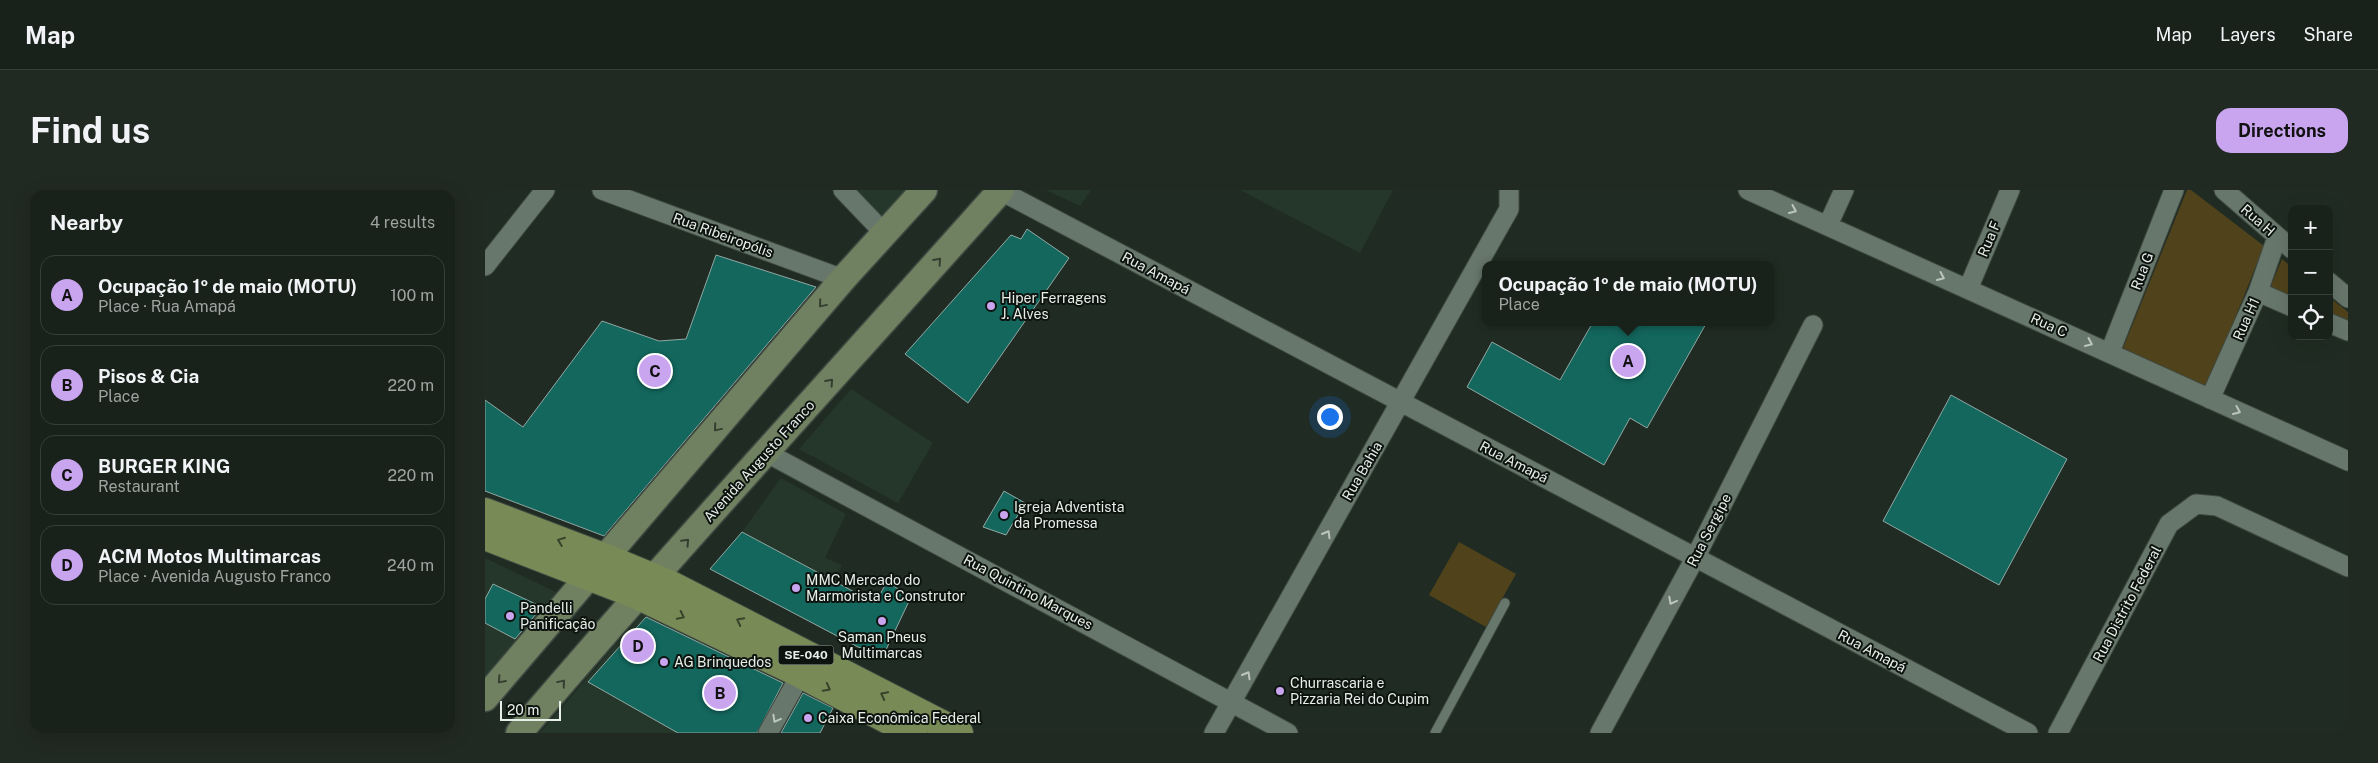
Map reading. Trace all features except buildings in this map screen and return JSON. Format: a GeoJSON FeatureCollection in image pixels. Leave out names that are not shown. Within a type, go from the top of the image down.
{"type":"FeatureCollection","features":[{"type":"Feature","properties":{"kind":"main road"},"geometry":{"type":"LineString","coordinates":[[485,698],[843,279],[924,190]]}},
{"type":"Feature","properties":{"kind":"main road","name":"Avenida Augusto Franco"},"geometry":{"type":"LineString","coordinates":[[519,733],[645,586],[767,453],[1001,190]]}},
{"type":"Feature","properties":{"kind":"main road","name":"SE-040"},"geometry":{"type":"LineString","coordinates":[[485,512],[598,567],[645,586],[959,733]]}},
{"type":"Feature","properties":{"kind":"main road","name":"SE-040"},"geometry":{"type":"LineString","coordinates":[[485,536],[598,567]]}},
{"type":"Feature","properties":{"kind":"main road","name":"SE-040"},"geometry":{"type":"LineString","coordinates":[[645,586],[801,674],[913,733]]}},
{"type":"Feature","properties":{"kind":"street"},"geometry":{"type":"LineString","coordinates":[[485,266],[545,190]]}},
{"type":"Feature","properties":{"kind":"street","name":"Rua Ribeiropólis"},"geometry":{"type":"LineString","coordinates":[[602,190],[843,279]]}},
{"type":"Feature","properties":{"kind":"street"},"geometry":{"type":"LineString","coordinates":[[843,190],[885,234]]}},
{"type":"Feature","properties":{"kind":"street","name":"Rua Amapá"},"geometry":{"type":"LineString","coordinates":[[1001,190],[2028,733]]}},
{"type":"Feature","properties":{"kind":"street","name":"Rua C"},"geometry":{"type":"LineString","coordinates":[[1748,190],[2111,352],[2348,462]]}},
{"type":"Feature","properties":{"kind":"street"},"geometry":{"type":"LineString","coordinates":[[1828,226],[1844,190]]}},
{"type":"Feature","properties":{"kind":"street","name":"Rua F"},"geometry":{"type":"LineString","coordinates":[[1968,289],[2010,190]]}},
{"type":"Feature","properties":{"kind":"street","name":"Rua G"},"geometry":{"type":"LineString","coordinates":[[2111,352],[2174,190]]}},
{"type":"Feature","properties":{"kind":"street","name":"Rua H"},"geometry":{"type":"LineString","coordinates":[[2224,190],[2288,246]]}},
{"type":"Feature","properties":{"kind":"street","name":"Rua Bahia"},"geometry":{"type":"LineString","coordinates":[[1214,733],[1401,403],[1509,199]]}},
{"type":"Feature","properties":{"kind":"street","name":"Rua H1"},"geometry":{"type":"LineString","coordinates":[[2210,399],[2258,292],[2277,237]]}},
{"type":"Feature","properties":{"kind":"street"},"geometry":{"type":"LineString","coordinates":[[2333,285],[2348,298]]}},
{"type":"Feature","properties":{"kind":"street"},"geometry":{"type":"LineString","coordinates":[[2258,292],[2288,305]]}},
{"type":"Feature","properties":{"kind":"street","name":"Rua Sergipe"},"geometry":{"type":"LineString","coordinates":[[1601,733],[1695,558],[1813,325]]}},
{"type":"Feature","properties":{"kind":"street"},"geometry":{"type":"LineString","coordinates":[[2333,325],[2348,331]]}},
{"type":"Feature","properties":{"kind":"street","name":"Rua Quintino Marques"},"geometry":{"type":"LineString","coordinates":[[767,453],[1232,701],[1288,733]]}},
{"type":"Feature","properties":{"kind":"street","name":"Rua Distrito Federal"},"geometry":{"type":"LineString","coordinates":[[2058,733],[2169,524],[2196,504],[2217,506],[2348,567]]}},
{"type":"Feature","properties":{"kind":"street"},"geometry":{"type":"LineString","coordinates":[[769,733],[801,674]]}},
{"type":"Feature","properties":{"kind":"lane"},"geometry":{"type":"LineString","coordinates":[[1435,733],[1505,603]]}},
{"type":"Feature","properties":{"kind":"shaded area"},"geometry":{"type":"Polygon","coordinates":[[[853,190],[910,190],[885,220],[853,190]]]}},
{"type":"Feature","properties":{"kind":"shaded area"},"geometry":{"type":"Polygon","coordinates":[[[1046,190],[1091,190],[1080,206],[1046,190]]]}},
{"type":"Feature","properties":{"kind":"shaded area"},"geometry":{"type":"Polygon","coordinates":[[[1240,190],[1393,190],[1360,253],[1240,190]]]}},
{"type":"Feature","properties":{"kind":"shaded area"},"geometry":{"type":"Polygon","coordinates":[[[2187,190],[2191,190],[2264,246],[2207,388],[2123,348],[2187,190]]]}},
{"type":"Feature","properties":{"kind":"shaded area"},"geometry":{"type":"Polygon","coordinates":[[[2282,259],[2288,264],[2288,300],[2268,293],[2282,259]]]}},
{"type":"Feature","properties":{"kind":"shaded area"},"geometry":{"type":"Polygon","coordinates":[[[2333,300],[2348,312],[2348,325],[2333,319],[2333,300]]]}},
{"type":"Feature","properties":{"kind":"shaded area"},"geometry":{"type":"Polygon","coordinates":[[[851,389],[933,443],[898,503],[799,449],[851,389]]]}},
{"type":"Feature","properties":{"kind":"shaded area"},"geometry":{"type":"Polygon","coordinates":[[[781,478],[846,514],[825,558],[842,565],[834,581],[742,532],[781,478]]]}},
{"type":"Feature","properties":{"kind":"shaded area"},"geometry":{"type":"Polygon","coordinates":[[[1459,542],[1516,574],[1486,627],[1429,595],[1459,542]]]}},
{"type":"Feature","properties":{"kind":"shaded area"},"geometry":{"type":"Polygon","coordinates":[[[485,558],[560,594],[485,682],[485,558]]]}},
{"type":"Feature","properties":{"kind":"shaded area"},"geometry":{"type":"Polygon","coordinates":[[[648,607],[789,679],[760,733],[540,733],[648,607]]]}},
{"type":"Feature","properties":{"kind":"place","name":"Hiper Ferragens J. Alves"},"geometry":{"type":"Point","coordinates":[991,306]}},
{"type":"Feature","properties":{"kind":"place","name":"Ocupação 1º de maio (MOTU)"},"geometry":{"type":"Point","coordinates":[1628,361]}},
{"type":"Feature","properties":{"kind":"place","name":"BURGER KING"},"geometry":{"type":"Point","coordinates":[655,371]}},
{"type":"Feature","properties":{"kind":"place","name":"Igreja Adventista da Promessa"},"geometry":{"type":"Point","coordinates":[1004,515]}},
{"type":"Feature","properties":{"kind":"place","name":"MMC Mercado do Marmorista e Construtor"},"geometry":{"type":"Point","coordinates":[796,588]}},
{"type":"Feature","properties":{"kind":"place","name":"Pandelli Panificação"},"geometry":{"type":"Point","coordinates":[510,616]}},
{"type":"Feature","properties":{"kind":"place","name":"Saman Pneus Multimarcas"},"geometry":{"type":"Point","coordinates":[882,621]}},
{"type":"Feature","properties":{"kind":"place","name":"ACM Motos Multimarcas"},"geometry":{"type":"Point","coordinates":[638,646]}},
{"type":"Feature","properties":{"kind":"place","name":"AG Brinquedos"},"geometry":{"type":"Point","coordinates":[664,662]}},
{"type":"Feature","properties":{"kind":"place","name":"Churrascaria e Pizzaria Rei do Cupim"},"geometry":{"type":"Point","coordinates":[1280,691]}},
{"type":"Feature","properties":{"kind":"place","name":"Pisos & Cia"},"geometry":{"type":"Point","coordinates":[720,693]}},
{"type":"Feature","properties":{"kind":"place","name":"Caixa Econômica Federal"},"geometry":{"type":"Point","coordinates":[808,718]}}]}
